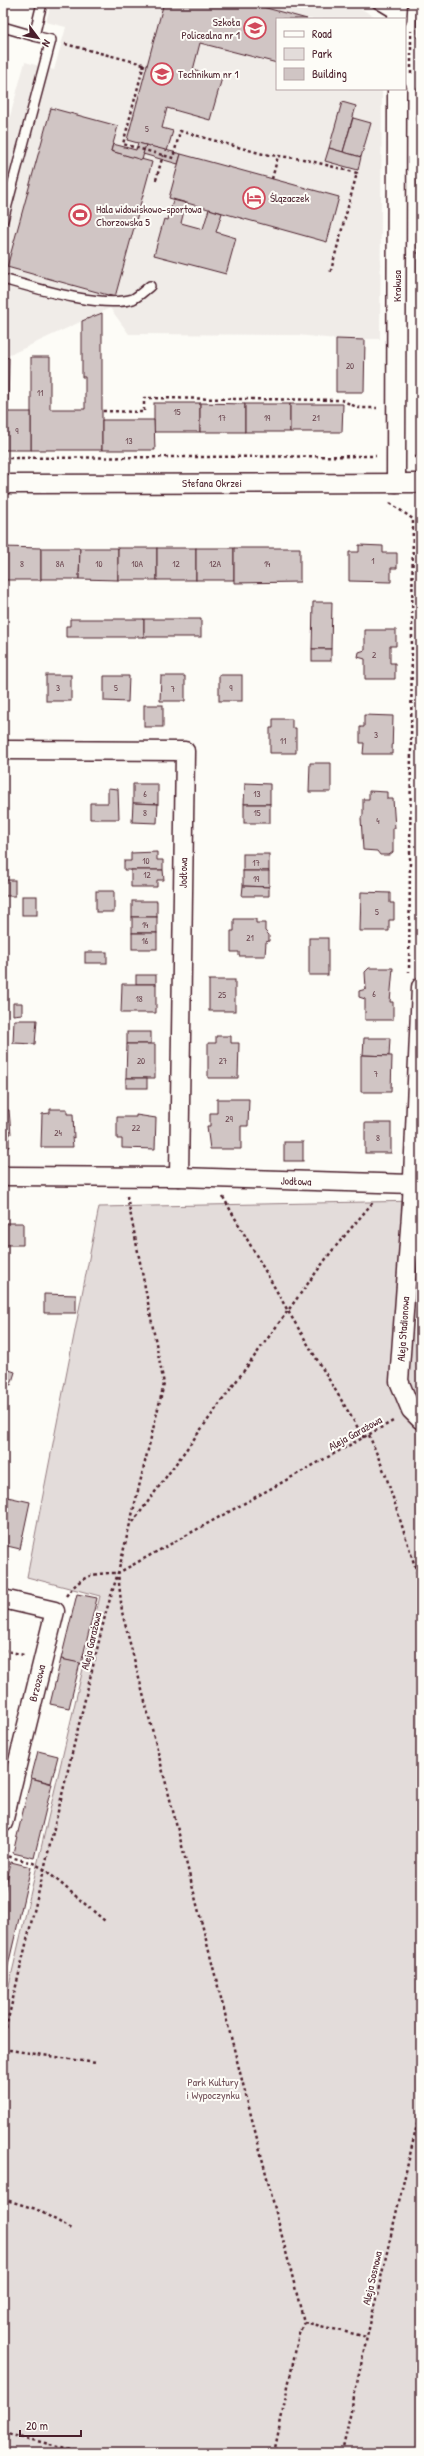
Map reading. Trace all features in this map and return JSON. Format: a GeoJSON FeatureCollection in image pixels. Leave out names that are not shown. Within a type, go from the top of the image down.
{"type":"FeatureCollection","features":[{"type":"Feature","properties":{"kind":"street","name":"Krakusa"},"geometry":{"type":"LineString","coordinates":[[396,483],[397,90]]}},
{"type":"Feature","properties":{"kind":"street","name":"Stefana Okrzei"},"geometry":{"type":"LineString","coordinates":[[3,484],[421,483]]}},
{"type":"Feature","properties":{"kind":"street","name":"Jodłowa"},"geometry":{"type":"LineString","coordinates":[[3,750],[185,751],[179,1177]]}},
{"type":"Feature","properties":{"kind":"street","name":"Aleja Stadionowa"},"geometry":{"type":"LineString","coordinates":[[415,981],[421,1022],[399,1381],[416,1415]]}},
{"type":"Feature","properties":{"kind":"street","name":"Jodłowa"},"geometry":{"type":"LineString","coordinates":[[3,1176],[179,1177],[412,1184]]}},
{"type":"Feature","properties":{"kind":"street"},"geometry":{"type":"LineString","coordinates":[[3,1599],[55,1611]]}},
{"type":"Feature","properties":{"kind":"street","name":"Brzozowa"},"geometry":{"type":"LineString","coordinates":[[4,1812],[55,1611]]}},
{"type":"Feature","properties":{"kind":"lane"},"geometry":{"type":"LineString","coordinates":[[34,36],[42,3]]}},
{"type":"Feature","properties":{"kind":"lane"},"geometry":{"type":"LineString","coordinates":[[377,3],[398,12]]}},
{"type":"Feature","properties":{"kind":"lane"},"geometry":{"type":"LineString","coordinates":[[3,26],[51,40],[3,220]]}},
{"type":"Feature","properties":{"kind":"lane"},"geometry":{"type":"LineString","coordinates":[[3,279],[59,294],[115,302],[134,298],[150,286]]}},
{"type":"Feature","properties":{"kind":"path"},"geometry":{"type":"LineString","coordinates":[[51,40],[146,65],[123,144],[173,158],[180,132],[263,154],[303,159],[356,172],[330,274]]}},
{"type":"Feature","properties":{"kind":"path"},"geometry":{"type":"LineString","coordinates":[[156,180],[163,155]]}},
{"type":"Feature","properties":{"kind":"path"},"geometry":{"type":"LineString","coordinates":[[272,179],[278,156]]}},
{"type":"Feature","properties":{"kind":"path"},"geometry":{"type":"LineString","coordinates":[[103,411],[144,412],[144,398],[341,400],[359,408],[381,408]]}},
{"type":"Feature","properties":{"kind":"path"},"geometry":{"type":"LineString","coordinates":[[3,458],[381,456]]}},
{"type":"Feature","properties":{"kind":"path"},"geometry":{"type":"LineString","coordinates":[[396,508],[413,519],[415,981]]}},
{"type":"Feature","properties":{"kind":"path"},"geometry":{"type":"LineString","coordinates":[[126,1177],[126,1194],[164,1384],[132,1524],[118,1573],[122,1612],[304,2322],[299,2334],[274,2453]]}},
{"type":"Feature","properties":{"kind":"path"},"geometry":{"type":"LineString","coordinates":[[221,1193],[288,1311],[364,1438]]}},
{"type":"Feature","properties":{"kind":"path"},"geometry":{"type":"LineString","coordinates":[[132,1524],[331,1252],[379,1195]]}},
{"type":"Feature","properties":{"kind":"path","name":"Aleja Garażowa"},"geometry":{"type":"LineString","coordinates":[[3,2040],[106,1612],[118,1573],[369,1435],[416,1415]]}},
{"type":"Feature","properties":{"kind":"path"},"geometry":{"type":"LineString","coordinates":[[369,1435],[386,1476],[421,1585]]}},
{"type":"Feature","properties":{"kind":"path"},"geometry":{"type":"LineString","coordinates":[[55,1611],[76,1582],[96,1573],[118,1573]]}},
{"type":"Feature","properties":{"kind":"path"},"geometry":{"type":"LineString","coordinates":[[3,1854],[33,1863],[44,1869],[105,1921]]}},
{"type":"Feature","properties":{"kind":"path"},"geometry":{"type":"LineString","coordinates":[[3,2049],[96,2063]]}},
{"type":"Feature","properties":{"kind":"path","name":"Aleja Sosnowa"},"geometry":{"type":"LineString","coordinates":[[342,2453],[367,2337],[421,2108]]}},
{"type":"Feature","properties":{"kind":"path"},"geometry":{"type":"LineString","coordinates":[[3,2200],[36,2209],[72,2229]]}},
{"type":"Feature","properties":{"kind":"path"},"geometry":{"type":"LineString","coordinates":[[304,2322],[367,2337]]}},
{"type":"Feature","properties":{"kind":"path"},"geometry":{"type":"LineString","coordinates":[[3,2433],[87,2453]]}},
{"type":"Feature","properties":{"kind":"shaded area"},"geometry":{"type":"Polygon","coordinates":[[[51,3],[351,3],[377,18],[276,18],[276,90],[382,90],[380,339],[336,339],[298,335],[129,334],[110,308],[3,358],[3,142],[25,62],[54,70],[66,27],[46,22],[51,3]]]}},
{"type":"Feature","properties":{"kind":"green space","name":"Park Kultury i Wypoczynku"},"geometry":{"type":"Polygon","coordinates":[[[421,1201],[421,2453],[3,2453],[3,2011],[100,1596],[27,1577],[99,1207],[421,1201]]]}},
{"type":"Feature","properties":{"kind":"building"},"geometry":{"type":"Polygon","coordinates":[[[151,3],[248,3],[303,18],[276,18],[276,63],[200,43],[193,70],[222,78],[210,120],[167,108],[162,128],[173,131],[167,151],[127,140],[163,6],[151,3]]]}},
{"type":"Feature","properties":{"kind":"building"},"geometry":{"type":"Polygon","coordinates":[[[417,3],[421,3],[421,37],[416,37],[417,3]]]}},
{"type":"Feature","properties":{"kind":"building"},"geometry":{"type":"Polygon","coordinates":[[[417,88],[421,88],[421,140],[417,140],[417,88]]]}},
{"type":"Feature","properties":{"kind":"building"},"geometry":{"type":"Polygon","coordinates":[[[342,102],[356,106],[343,152],[329,148],[342,102]]]}},
{"type":"Feature","properties":{"kind":"building","name":"Hala widowiskowo-sportowa Chorzowska 5"},"geometry":{"type":"Polygon","coordinates":[[[51,108],[118,126],[111,151],[152,162],[115,297],[7,267],[51,108]]]}},
{"type":"Feature","properties":{"kind":"building"},"geometry":{"type":"Polygon","coordinates":[[[353,118],[371,123],[361,157],[343,152],[353,118]]]}},
{"type":"Feature","properties":{"kind":"building"},"geometry":{"type":"Polygon","coordinates":[[[417,140],[421,140],[421,197],[417,197],[417,140]]]}},
{"type":"Feature","properties":{"kind":"building"},"geometry":{"type":"Polygon","coordinates":[[[138,143],[146,145],[142,160],[111,151],[113,144],[136,150],[138,143]]]}},
{"type":"Feature","properties":{"kind":"building"},"geometry":{"type":"Polygon","coordinates":[[[146,145],[181,154],[178,164],[143,154],[146,145]]]}},
{"type":"Feature","properties":{"kind":"building"},"geometry":{"type":"Polygon","coordinates":[[[329,148],[361,157],[358,170],[325,161],[329,148]]]}},
{"type":"Feature","properties":{"kind":"building","name":"Ślązaczek"},"geometry":{"type":"Polygon","coordinates":[[[181,154],[339,197],[327,242],[169,198],[181,154]]]}},
{"type":"Feature","properties":{"kind":"building"},"geometry":{"type":"Polygon","coordinates":[[[417,197],[421,197],[421,253],[417,253],[417,197]]]}},
{"type":"Feature","properties":{"kind":"building"},"geometry":{"type":"Polygon","coordinates":[[[173,200],[186,203],[181,223],[203,229],[209,209],[222,213],[216,232],[236,238],[226,274],[154,255],[164,219],[168,220],[173,200]]]}},
{"type":"Feature","properties":{"kind":"building"},"geometry":{"type":"Polygon","coordinates":[[[417,253],[421,253],[421,307],[417,307],[417,253]]]}},
{"type":"Feature","properties":{"kind":"building"},"geometry":{"type":"Polygon","coordinates":[[[102,313],[102,450],[31,450],[31,357],[50,357],[50,409],[85,409],[85,377],[82,377],[82,321],[102,313]]]}},
{"type":"Feature","properties":{"kind":"building"},"geometry":{"type":"Polygon","coordinates":[[[336,339],[365,340],[364,392],[336,392],[336,339]]]}},
{"type":"Feature","properties":{"kind":"building"},"geometry":{"type":"Polygon","coordinates":[[[3,358],[9,358],[8,412],[3,412],[3,358]]]}},
{"type":"Feature","properties":{"kind":"building"},"geometry":{"type":"Polygon","coordinates":[[[154,403],[200,403],[200,432],[154,432],[154,403]]]}},
{"type":"Feature","properties":{"kind":"building"},"geometry":{"type":"Polygon","coordinates":[[[200,403],[245,404],[245,432],[200,432],[200,403]]]}},
{"type":"Feature","properties":{"kind":"building"},"geometry":{"type":"Polygon","coordinates":[[[245,404],[290,404],[290,432],[245,432],[245,404]]]}},
{"type":"Feature","properties":{"kind":"building"},"geometry":{"type":"Polygon","coordinates":[[[290,404],[343,404],[342,432],[290,432],[290,404]]]}},
{"type":"Feature","properties":{"kind":"building"},"geometry":{"type":"Polygon","coordinates":[[[3,412],[31,412],[31,450],[3,450],[3,412]]]}},
{"type":"Feature","properties":{"kind":"building"},"geometry":{"type":"Polygon","coordinates":[[[102,420],[154,420],[155,450],[102,450],[102,420]]]}},
{"type":"Feature","properties":{"kind":"building"},"geometry":{"type":"Polygon","coordinates":[[[359,545],[383,546],[383,553],[397,553],[397,568],[391,568],[391,582],[349,581],[349,552],[359,552],[359,545]]]}},
{"type":"Feature","properties":{"kind":"building"},"geometry":{"type":"Polygon","coordinates":[[[3,547],[41,548],[41,580],[3,580],[3,547]]]}},
{"type":"Feature","properties":{"kind":"building"},"geometry":{"type":"Polygon","coordinates":[[[41,548],[80,548],[79,579],[41,579],[41,548]]]}},
{"type":"Feature","properties":{"kind":"building"},"geometry":{"type":"Polygon","coordinates":[[[80,548],[118,548],[118,580],[79,579],[80,548]]]}},
{"type":"Feature","properties":{"kind":"building"},"geometry":{"type":"Polygon","coordinates":[[[118,548],[157,548],[157,580],[118,580],[118,548]]]}},
{"type":"Feature","properties":{"kind":"building"},"geometry":{"type":"Polygon","coordinates":[[[157,548],[196,548],[196,580],[157,580],[157,548]]]}},
{"type":"Feature","properties":{"kind":"building"},"geometry":{"type":"Polygon","coordinates":[[[196,548],[234,548],[234,580],[196,580],[196,548]]]}},
{"type":"Feature","properties":{"kind":"building"},"geometry":{"type":"Polygon","coordinates":[[[234,548],[300,548],[300,582],[234,583],[234,548]]]}},
{"type":"Feature","properties":{"kind":"building"},"geometry":{"type":"Polygon","coordinates":[[[313,602],[332,602],[331,649],[312,649],[313,602]]]}},
{"type":"Feature","properties":{"kind":"building"},"geometry":{"type":"Polygon","coordinates":[[[70,619],[144,619],[144,637],[66,637],[66,626],[70,626],[70,619]]]}},
{"type":"Feature","properties":{"kind":"building"},"geometry":{"type":"Polygon","coordinates":[[[144,619],[201,619],[201,637],[144,637],[144,619]]]}},
{"type":"Feature","properties":{"kind":"building"},"geometry":{"type":"Polygon","coordinates":[[[365,630],[396,630],[396,646],[390,646],[390,663],[395,663],[395,679],[365,679],[365,659],[358,657],[359,652],[365,650],[365,630]]]}},
{"type":"Feature","properties":{"kind":"building"},"geometry":{"type":"Polygon","coordinates":[[[312,649],[331,649],[331,661],[312,661],[312,649]]]}},
{"type":"Feature","properties":{"kind":"building"},"geometry":{"type":"Polygon","coordinates":[[[46,675],[71,675],[71,701],[46,701],[46,675]]]}},
{"type":"Feature","properties":{"kind":"building"},"geometry":{"type":"Polygon","coordinates":[[[219,675],[242,675],[242,701],[219,701],[219,675]]]}},
{"type":"Feature","properties":{"kind":"building"},"geometry":{"type":"Polygon","coordinates":[[[104,676],[129,676],[128,702],[104,701],[104,676]]]}},
{"type":"Feature","properties":{"kind":"building"},"geometry":{"type":"Polygon","coordinates":[[[161,676],[185,676],[185,701],[160,701],[161,676]]]}},
{"type":"Feature","properties":{"kind":"building"},"geometry":{"type":"Polygon","coordinates":[[[144,705],[163,705],[163,727],[144,727],[144,705]]]}},
{"type":"Feature","properties":{"kind":"building"},"geometry":{"type":"Polygon","coordinates":[[[364,715],[393,716],[392,754],[363,754],[364,743],[360,743],[360,727],[364,727],[364,715]]]}},
{"type":"Feature","properties":{"kind":"building"},"geometry":{"type":"Polygon","coordinates":[[[273,719],[292,719],[292,728],[296,728],[296,753],[270,753],[270,728],[273,728],[273,719]]]}},
{"type":"Feature","properties":{"kind":"building"},"geometry":{"type":"Polygon","coordinates":[[[310,763],[331,763],[331,792],[309,792],[310,763]]]}},
{"type":"Feature","properties":{"kind":"building"},"geometry":{"type":"Polygon","coordinates":[[[245,783],[270,784],[270,804],[244,804],[245,783]]]}},
{"type":"Feature","properties":{"kind":"building"},"geometry":{"type":"Polygon","coordinates":[[[133,784],[158,784],[158,804],[133,803],[133,784]]]}},
{"type":"Feature","properties":{"kind":"building"},"geometry":{"type":"Polygon","coordinates":[[[108,788],[118,789],[119,819],[90,819],[90,803],[108,803],[108,788]]]}},
{"type":"Feature","properties":{"kind":"building"},"geometry":{"type":"Polygon","coordinates":[[[369,791],[387,792],[387,799],[393,799],[395,828],[393,828],[393,852],[389,855],[380,855],[377,851],[363,850],[361,818],[363,815],[363,799],[369,799],[369,791]]]}},
{"type":"Feature","properties":{"kind":"building"},"geometry":{"type":"Polygon","coordinates":[[[133,803],[158,804],[157,823],[132,822],[133,803]]]}},
{"type":"Feature","properties":{"kind":"building"},"geometry":{"type":"Polygon","coordinates":[[[244,804],[270,804],[270,823],[244,823],[244,804]]]}},
{"type":"Feature","properties":{"kind":"building"},"geometry":{"type":"Polygon","coordinates":[[[157,852],[157,860],[163,860],[163,870],[124,870],[124,861],[131,861],[131,853],[157,852]]]}},
{"type":"Feature","properties":{"kind":"building"},"geometry":{"type":"Polygon","coordinates":[[[243,854],[269,854],[269,871],[243,871],[243,854]]]}},
{"type":"Feature","properties":{"kind":"building"},"geometry":{"type":"Polygon","coordinates":[[[131,870],[163,870],[164,880],[157,880],[157,887],[131,887],[131,870]]]}},
{"type":"Feature","properties":{"kind":"building"},"geometry":{"type":"Polygon","coordinates":[[[243,871],[269,871],[269,887],[243,886],[243,871]]]}},
{"type":"Feature","properties":{"kind":"building"},"geometry":{"type":"Polygon","coordinates":[[[3,880],[15,880],[15,896],[3,896],[3,880]]]}},
{"type":"Feature","properties":{"kind":"building"},"geometry":{"type":"Polygon","coordinates":[[[243,886],[269,887],[269,896],[242,896],[243,886]]]}},
{"type":"Feature","properties":{"kind":"building"},"geometry":{"type":"Polygon","coordinates":[[[96,891],[114,891],[114,912],[96,912],[96,891]]]}},
{"type":"Feature","properties":{"kind":"building"},"geometry":{"type":"Polygon","coordinates":[[[361,892],[390,893],[390,903],[394,903],[394,920],[389,920],[389,931],[360,931],[361,892]]]}},
{"type":"Feature","properties":{"kind":"building"},"geometry":{"type":"Polygon","coordinates":[[[22,896],[37,896],[37,915],[22,915],[22,896]]]}},
{"type":"Feature","properties":{"kind":"building"},"geometry":{"type":"Polygon","coordinates":[[[132,901],[157,901],[157,917],[132,917],[132,901]]]}},
{"type":"Feature","properties":{"kind":"building"},"geometry":{"type":"Polygon","coordinates":[[[3,908],[5,908],[5,948],[3,948],[3,908]]]}},
{"type":"Feature","properties":{"kind":"building"},"geometry":{"type":"Polygon","coordinates":[[[132,917],[157,917],[157,933],[132,933],[132,917]]]}},
{"type":"Feature","properties":{"kind":"building"},"geometry":{"type":"Polygon","coordinates":[[[234,919],[256,919],[256,923],[265,923],[265,931],[269,935],[269,941],[266,942],[265,956],[239,956],[239,952],[231,952],[231,931],[234,931],[234,919]]]}},
{"type":"Feature","properties":{"kind":"building"},"geometry":{"type":"Polygon","coordinates":[[[132,933],[157,933],[157,949],[132,949],[132,933]]]}},
{"type":"Feature","properties":{"kind":"building"},"geometry":{"type":"Polygon","coordinates":[[[309,938],[328,938],[328,975],[309,975],[309,938]]]}},
{"type":"Feature","properties":{"kind":"building"},"geometry":{"type":"Polygon","coordinates":[[[85,952],[107,952],[107,963],[85,963],[85,952]]]}},
{"type":"Feature","properties":{"kind":"building"},"geometry":{"type":"Polygon","coordinates":[[[369,968],[393,968],[390,1002],[393,1002],[393,1020],[365,1020],[365,999],[359,997],[359,991],[366,989],[365,972],[369,968]]]}},
{"type":"Feature","properties":{"kind":"building"},"geometry":{"type":"Polygon","coordinates":[[[136,975],[156,975],[156,984],[136,984],[136,975]]]}},
{"type":"Feature","properties":{"kind":"building"},"geometry":{"type":"Polygon","coordinates":[[[209,980],[235,980],[235,1011],[209,1011],[209,980]]]}},
{"type":"Feature","properties":{"kind":"building"},"geometry":{"type":"Polygon","coordinates":[[[122,984],[156,984],[156,1013],[121,1013],[122,984]]]}},
{"type":"Feature","properties":{"kind":"building"},"geometry":{"type":"Polygon","coordinates":[[[13,1003],[22,1003],[22,1014],[13,1015],[13,1003]]]}},
{"type":"Feature","properties":{"kind":"building"},"geometry":{"type":"Polygon","coordinates":[[[14,1020],[37,1020],[35,1044],[13,1043],[14,1020]]]}},
{"type":"Feature","properties":{"kind":"building"},"geometry":{"type":"Polygon","coordinates":[[[127,1032],[151,1032],[151,1044],[127,1044],[127,1032]]]}},
{"type":"Feature","properties":{"kind":"building"},"geometry":{"type":"Polygon","coordinates":[[[216,1036],[231,1036],[231,1043],[239,1043],[238,1078],[208,1078],[208,1043],[216,1043],[216,1036]]]}},
{"type":"Feature","properties":{"kind":"building"},"geometry":{"type":"Polygon","coordinates":[[[364,1038],[390,1038],[389,1056],[363,1055],[364,1038]]]}},
{"type":"Feature","properties":{"kind":"building"},"geometry":{"type":"Polygon","coordinates":[[[127,1044],[155,1044],[155,1078],[126,1078],[127,1044]]]}},
{"type":"Feature","properties":{"kind":"building"},"geometry":{"type":"Polygon","coordinates":[[[361,1055],[392,1056],[391,1092],[361,1092],[361,1055]]]}},
{"type":"Feature","properties":{"kind":"building"},"geometry":{"type":"Polygon","coordinates":[[[126,1078],[147,1078],[147,1088],[126,1088],[126,1078]]]}},
{"type":"Feature","properties":{"kind":"building"},"geometry":{"type":"Polygon","coordinates":[[[217,1099],[249,1099],[248,1126],[241,1126],[241,1149],[210,1149],[207,1126],[210,1126],[210,1113],[217,1113],[217,1099]]]}},
{"type":"Feature","properties":{"kind":"building"},"geometry":{"type":"Polygon","coordinates":[[[50,1109],[67,1109],[67,1114],[73,1114],[73,1147],[41,1147],[42,1114],[50,1113],[50,1109]]]}},
{"type":"Feature","properties":{"kind":"building"},"geometry":{"type":"Polygon","coordinates":[[[3,1110],[9,1110],[11,1134],[9,1134],[9,1147],[3,1147],[3,1110]]]}},
{"type":"Feature","properties":{"kind":"building"},"geometry":{"type":"Polygon","coordinates":[[[136,1115],[156,1118],[155,1149],[122,1148],[122,1139],[117,1139],[117,1117],[136,1117],[136,1115]]]}},
{"type":"Feature","properties":{"kind":"building"},"geometry":{"type":"Polygon","coordinates":[[[365,1123],[391,1123],[391,1153],[365,1153],[365,1123]]]}},
{"type":"Feature","properties":{"kind":"building"},"geometry":{"type":"Polygon","coordinates":[[[284,1142],[303,1142],[303,1161],[284,1161],[284,1142]]]}},
{"type":"Feature","properties":{"kind":"building"},"geometry":{"type":"Polygon","coordinates":[[[4,1223],[23,1223],[23,1245],[4,1245],[3,1253],[4,1223]]]}},
{"type":"Feature","properties":{"kind":"building"},"geometry":{"type":"Polygon","coordinates":[[[44,1294],[76,1295],[76,1313],[44,1313],[44,1294]]]}},
{"type":"Feature","properties":{"kind":"building"},"geometry":{"type":"Polygon","coordinates":[[[3,1368],[15,1372],[11,1385],[3,1382],[3,1368]]]}},
{"type":"Feature","properties":{"kind":"building"},"geometry":{"type":"Polygon","coordinates":[[[3,1496],[30,1502],[20,1549],[3,1545],[3,1496]]]}},
{"type":"Feature","properties":{"kind":"building"},"geometry":{"type":"Polygon","coordinates":[[[77,1594],[97,1598],[81,1664],[61,1659],[77,1594]]]}},
{"type":"Feature","properties":{"kind":"building"},"geometry":{"type":"Polygon","coordinates":[[[61,1659],[80,1663],[69,1708],[50,1704],[61,1659]]]}},
{"type":"Feature","properties":{"kind":"building"},"geometry":{"type":"Polygon","coordinates":[[[38,1751],[58,1756],[51,1783],[31,1778],[38,1751]]]}},
{"type":"Feature","properties":{"kind":"building"},"geometry":{"type":"Polygon","coordinates":[[[31,1778],[52,1784],[34,1858],[13,1853],[31,1778]]]}},
{"type":"Feature","properties":{"kind":"building"},"geometry":{"type":"Polygon","coordinates":[[[11,1862],[31,1867],[3,1987],[3,1898],[11,1862]]]}},
{"type":"Feature","properties":{"kind":"place","name":"Szkoła Policealna nr 1"},"geometry":{"type":"Point","coordinates":[255,28]}},
{"type":"Feature","properties":{"kind":"place","name":"Technikum nr 1"},"geometry":{"type":"Point","coordinates":[162,74]}},
{"type":"Feature","properties":{"kind":"place","name":"Ślązaczek"},"geometry":{"type":"Point","coordinates":[254,198]}},
{"type":"Feature","properties":{"kind":"place","name":"Hala widowiskowo-sportowa Chorzowska 5"},"geometry":{"type":"Point","coordinates":[80,215]}}]}
